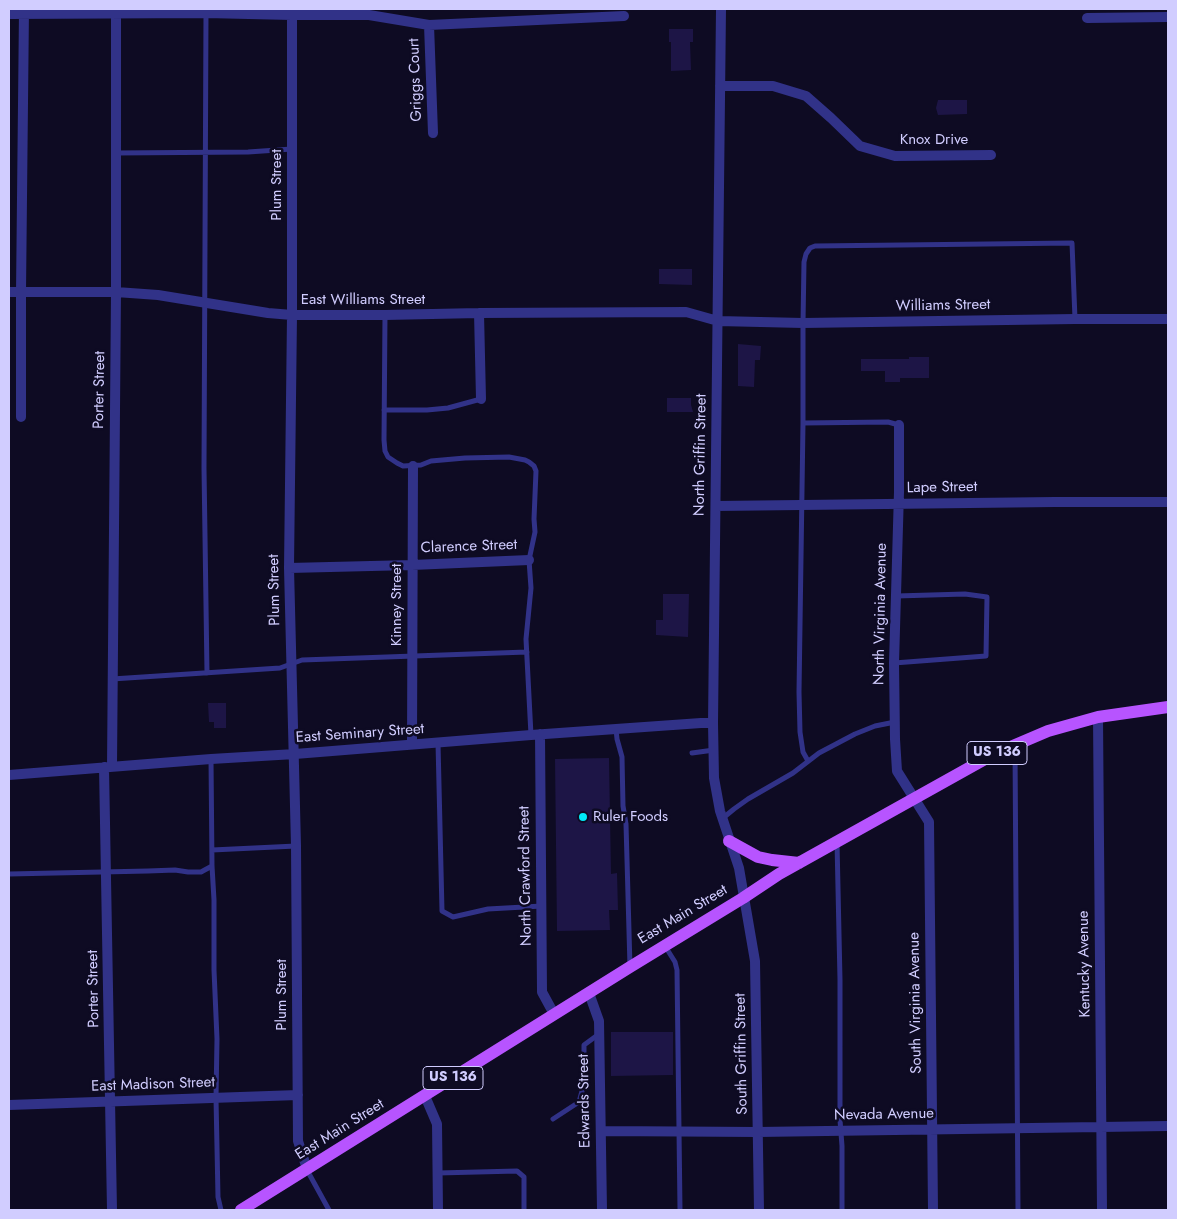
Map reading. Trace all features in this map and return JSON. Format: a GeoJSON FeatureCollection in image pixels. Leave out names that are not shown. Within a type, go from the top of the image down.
{"type":"FeatureCollection","features":[{"type":"Feature","properties":{"kind":"main road","name":"East Main Street"},"geometry":{"type":"LineString","coordinates":[[241,1210],[799,863],[994,754],[1048,731],[1098,717],[1168,707]]}},
{"type":"Feature","properties":{"kind":"main road"},"geometry":{"type":"LineString","coordinates":[[730,841],[758,857],[799,863]]}},
{"type":"Feature","properties":{"kind":"street","name":"North Griffin Street"},"geometry":{"type":"LineString","coordinates":[[721,9],[713,723],[714,778],[720,811],[739,868],[743,898]]}},
{"type":"Feature","properties":{"kind":"street"},"geometry":{"type":"LineString","coordinates":[[21,417],[24,11]]}},
{"type":"Feature","properties":{"kind":"street"},"geometry":{"type":"LineString","coordinates":[[9,14],[24,11],[116,13],[292,12],[369,15],[429,25],[624,12]]}},
{"type":"Feature","properties":{"kind":"street","name":"Plum Street"},"geometry":{"type":"LineString","coordinates":[[292,12],[292,315],[289,568],[295,754],[298,1141],[306,1170]]}},
{"type":"Feature","properties":{"kind":"street","name":"Porter Street"},"geometry":{"type":"LineString","coordinates":[[112,1210],[107,872],[108,767],[112,679],[116,292],[116,13]]}},
{"type":"Feature","properties":{"kind":"street"},"geometry":{"type":"LineString","coordinates":[[1087,18],[1168,18]]}},
{"type":"Feature","properties":{"kind":"street","name":"Griggs Court"},"geometry":{"type":"LineString","coordinates":[[429,25],[433,133]]}},
{"type":"Feature","properties":{"kind":"street","name":"Knox Drive"},"geometry":{"type":"LineString","coordinates":[[720,86],[773,86],[806,96],[860,146],[895,156],[991,155]]}},
{"type":"Feature","properties":{"kind":"street","name":"East Williams Street"},"geometry":{"type":"LineString","coordinates":[[9,292],[116,292],[158,295],[268,313],[292,315],[686,312],[718,321]]}},
{"type":"Feature","properties":{"kind":"street"},"geometry":{"type":"LineString","coordinates":[[479,313],[481,399]]}},
{"type":"Feature","properties":{"kind":"street","name":"Williams Street"},"geometry":{"type":"LineString","coordinates":[[718,321],[803,323],[1168,319]]}},
{"type":"Feature","properties":{"kind":"street","name":"North Virginia Avenue"},"geometry":{"type":"LineString","coordinates":[[899,425],[894,663],[897,772],[914,799]]}},
{"type":"Feature","properties":{"kind":"street","name":"Kinney Street"},"geometry":{"type":"LineString","coordinates":[[412,744],[413,466]]}},
{"type":"Feature","properties":{"kind":"street","name":"Lape Street"},"geometry":{"type":"LineString","coordinates":[[716,506],[1168,502]]}},
{"type":"Feature","properties":{"kind":"street","name":"Clarence Street"},"geometry":{"type":"LineString","coordinates":[[289,568],[529,560]]}},
{"type":"Feature","properties":{"kind":"street","name":"Kentucky Avenue"},"geometry":{"type":"LineString","coordinates":[[1098,717],[1102,1210]]}},
{"type":"Feature","properties":{"kind":"street","name":"East Seminary Street"},"geometry":{"type":"LineString","coordinates":[[9,774],[295,754],[535,734],[713,723]]}},
{"type":"Feature","properties":{"kind":"street","name":"North Crawford Street"},"geometry":{"type":"LineString","coordinates":[[535,734],[542,906],[542,992],[554,1014]]}},
{"type":"Feature","properties":{"kind":"street","name":"South Virginia Avenue"},"geometry":{"type":"LineString","coordinates":[[914,799],[929,822],[933,1210]]}},
{"type":"Feature","properties":{"kind":"street","name":"South Griffin Street"},"geometry":{"type":"LineString","coordinates":[[743,898],[755,961],[759,1210]]}},
{"type":"Feature","properties":{"kind":"street","name":"Edwards Street"},"geometry":{"type":"LineString","coordinates":[[589,993],[600,1021],[602,1210]]}},
{"type":"Feature","properties":{"kind":"street","name":"East Madison Street"},"geometry":{"type":"LineString","coordinates":[[9,1105],[298,1095]]}},
{"type":"Feature","properties":{"kind":"street"},"geometry":{"type":"LineString","coordinates":[[425,1096],[437,1124],[438,1210]]}},
{"type":"Feature","properties":{"kind":"street","name":"Nevada Avenue"},"geometry":{"type":"LineString","coordinates":[[601,1131],[758,1132],[1168,1126]]}},
{"type":"Feature","properties":{"kind":"lane"},"geometry":{"type":"LineString","coordinates":[[206,13],[204,468],[208,673]]}},
{"type":"Feature","properties":{"kind":"lane"},"geometry":{"type":"LineString","coordinates":[[116,154],[248,152],[292,149]]}},
{"type":"Feature","properties":{"kind":"lane"},"geometry":{"type":"LineString","coordinates":[[808,761],[803,752],[800,732],[799,692],[803,323],[804,262],[806,254],[810,248],[815,246],[1072,243],[1075,319]]}},
{"type":"Feature","properties":{"kind":"lane"},"geometry":{"type":"LineString","coordinates":[[385,315],[384,440],[385,451],[388,457],[403,466],[421,466],[431,461],[465,458],[509,457],[529,462],[536,471],[535,532],[529,560],[531,588],[526,639],[535,734]]}},
{"type":"Feature","properties":{"kind":"lane"},"geometry":{"type":"LineString","coordinates":[[384,410],[448,408],[481,399]]}},
{"type":"Feature","properties":{"kind":"lane"},"geometry":{"type":"LineString","coordinates":[[803,423],[888,422],[899,425]]}},
{"type":"Feature","properties":{"kind":"lane"},"geometry":{"type":"LineString","coordinates":[[894,663],[986,656],[987,597],[965,594],[896,596]]}},
{"type":"Feature","properties":{"kind":"lane"},"geometry":{"type":"LineString","coordinates":[[112,679],[280,668],[302,660],[526,652]]}},
{"type":"Feature","properties":{"kind":"lane"},"geometry":{"type":"LineString","coordinates":[[722,818],[734,808],[793,773],[819,753],[855,734],[875,726],[895,722]]}},
{"type":"Feature","properties":{"kind":"lane"},"geometry":{"type":"LineString","coordinates":[[616,729],[622,757],[626,824],[630,967]]}},
{"type":"Feature","properties":{"kind":"lane"},"geometry":{"type":"LineString","coordinates":[[438,742],[442,911],[452,917],[488,909],[542,906]]}},
{"type":"Feature","properties":{"kind":"lane"},"geometry":{"type":"LineString","coordinates":[[1016,744],[1016,1129],[1018,1210]]}},
{"type":"Feature","properties":{"kind":"lane"},"geometry":{"type":"LineString","coordinates":[[692,753],[714,750]]}},
{"type":"Feature","properties":{"kind":"lane"},"geometry":{"type":"LineString","coordinates":[[211,759],[214,970],[217,1039],[218,1197],[221,1210]]}},
{"type":"Feature","properties":{"kind":"lane"},"geometry":{"type":"LineString","coordinates":[[837,842],[842,1210]]}},
{"type":"Feature","properties":{"kind":"lane"},"geometry":{"type":"LineString","coordinates":[[212,850],[296,846]]}},
{"type":"Feature","properties":{"kind":"lane"},"geometry":{"type":"LineString","coordinates":[[9,874],[175,870],[201,872],[212,866]]}},
{"type":"Feature","properties":{"kind":"lane"},"geometry":{"type":"LineString","coordinates":[[665,946],[675,962],[677,970],[680,1210]]}},
{"type":"Feature","properties":{"kind":"lane"},"geometry":{"type":"LineString","coordinates":[[554,1119],[579,1102],[584,1084],[584,1044],[600,1034]]}},
{"type":"Feature","properties":{"kind":"lane"},"geometry":{"type":"LineString","coordinates":[[306,1170],[329,1210]]}},
{"type":"Feature","properties":{"kind":"lane"},"geometry":{"type":"LineString","coordinates":[[438,1173],[517,1171],[524,1177],[524,1210]]}},
{"type":"Feature","properties":{"kind":"building"},"geometry":{"type":"Polygon","coordinates":[[[669,29],[693,29],[693,42],[690,42],[691,70],[671,71],[669,29]]]}},
{"type":"Feature","properties":{"kind":"building"},"geometry":{"type":"Polygon","coordinates":[[[938,100],[967,100],[967,114],[938,115],[936,108],[938,100]]]}},
{"type":"Feature","properties":{"kind":"building"},"geometry":{"type":"Polygon","coordinates":[[[659,269],[692,269],[692,285],[659,284],[659,269]]]}},
{"type":"Feature","properties":{"kind":"building"},"geometry":{"type":"Polygon","coordinates":[[[738,344],[761,346],[760,360],[755,360],[754,387],[738,386],[738,344]]]}},
{"type":"Feature","properties":{"kind":"building"},"geometry":{"type":"Polygon","coordinates":[[[909,357],[929,357],[929,378],[900,378],[900,382],[885,382],[885,371],[861,371],[861,359],[909,359],[909,357]]]}},
{"type":"Feature","properties":{"kind":"building"},"geometry":{"type":"Polygon","coordinates":[[[667,398],[691,398],[693,412],[667,412],[667,398]]]}},
{"type":"Feature","properties":{"kind":"building"},"geometry":{"type":"Polygon","coordinates":[[[663,594],[689,594],[688,637],[656,635],[656,620],[663,620],[663,594]]]}},
{"type":"Feature","properties":{"kind":"building"},"geometry":{"type":"Polygon","coordinates":[[[208,703],[226,703],[226,728],[214,728],[214,722],[209,722],[208,703]]]}},
{"type":"Feature","properties":{"kind":"building","name":"Ruler Foods"},"geometry":{"type":"Polygon","coordinates":[[[609,758],[611,874],[617,873],[618,910],[609,910],[610,930],[557,931],[555,759],[609,758]]]}},
{"type":"Feature","properties":{"kind":"building"},"geometry":{"type":"Polygon","coordinates":[[[611,1032],[673,1032],[673,1075],[611,1076],[611,1032]]]}},
{"type":"Feature","properties":{"kind":"place","name":"Ruler Foods"},"geometry":{"type":"Point","coordinates":[583,817]}}]}
